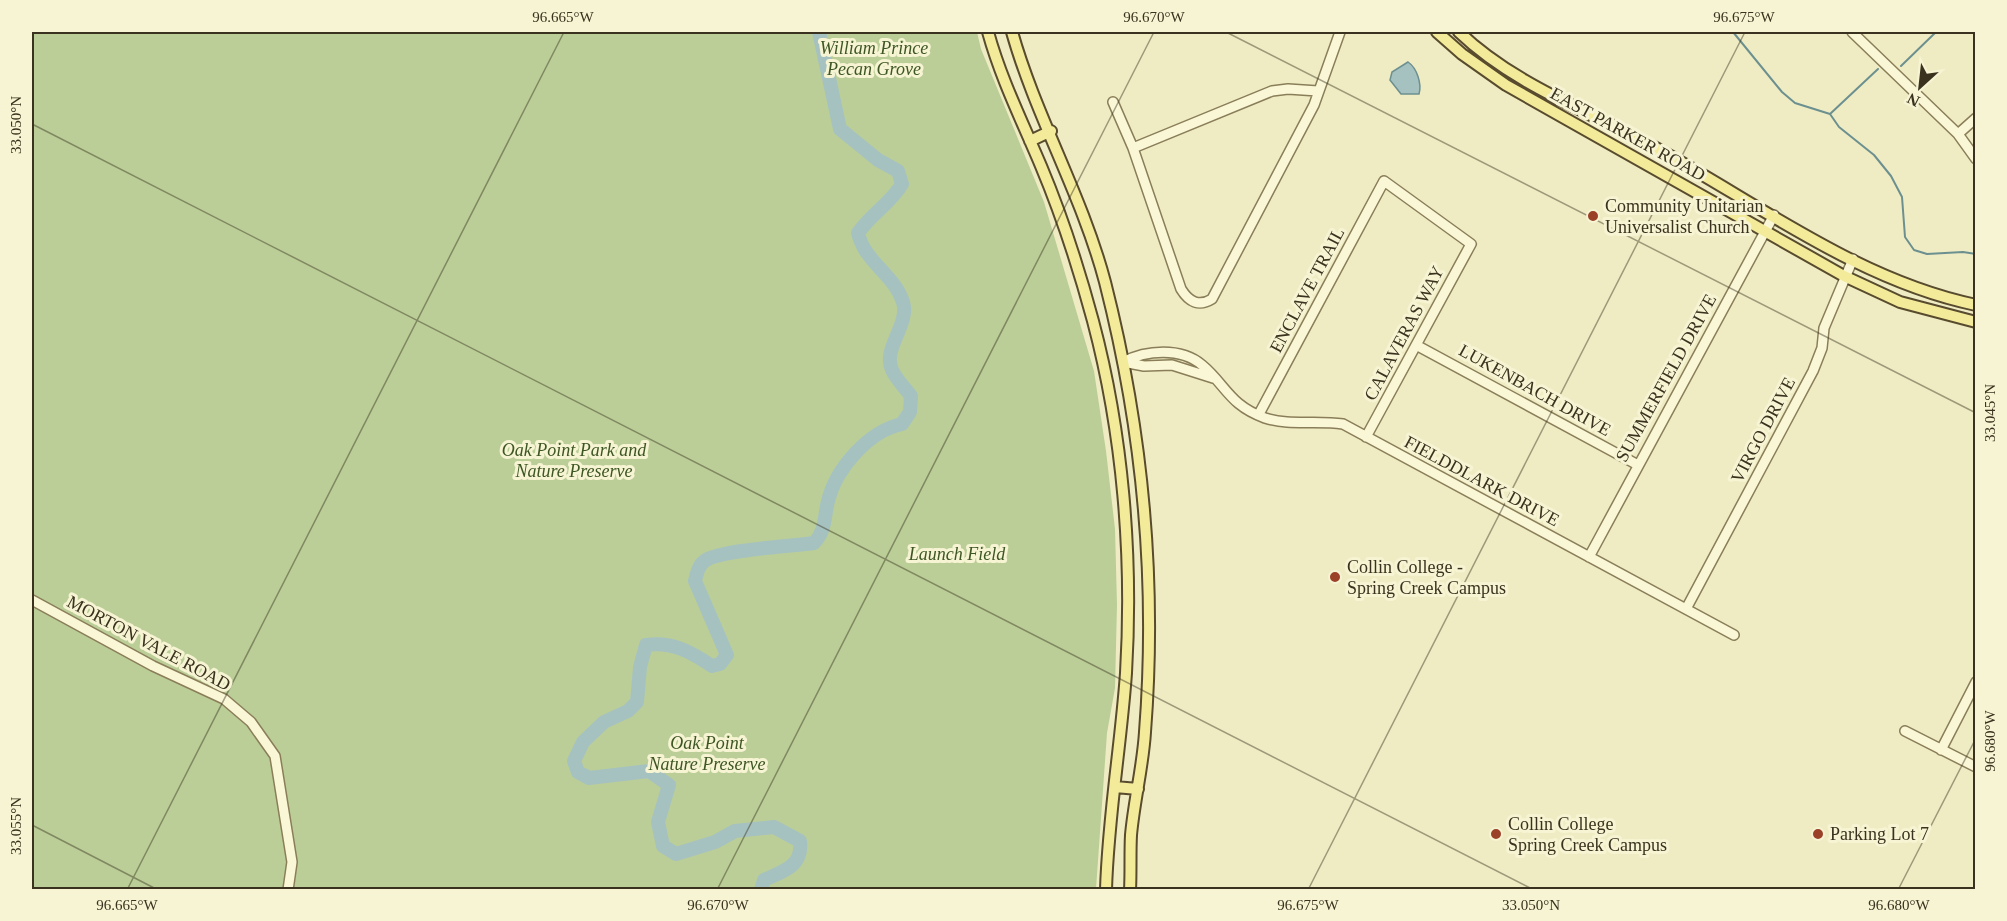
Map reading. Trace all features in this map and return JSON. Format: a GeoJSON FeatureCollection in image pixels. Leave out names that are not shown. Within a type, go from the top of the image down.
{"type":"FeatureCollection","features":[{"type":"Feature","properties":{"kind":"main road"},"geometry":{"type":"LineString","coordinates":[[988,32],[1003,81],[1030,141],[1065,231],[1093,321],[1103,366],[1117,454],[1128,564],[1126,671],[1106,890]]}},
{"type":"Feature","properties":{"kind":"main road"},"geometry":{"type":"LineString","coordinates":[[1012,32],[1021,63],[1051,131],[1096,253],[1123,362],[1145,493],[1149,572],[1145,734],[1131,836],[1130,890]]}},
{"type":"Feature","properties":{"kind":"main road","name":"EAST PARKER ROAD"},"geometry":{"type":"LineString","coordinates":[[1437,32],[1461,54],[1501,82],[1845,276],[1889,298],[1976,322]]}},
{"type":"Feature","properties":{"kind":"main road","name":"EAST PARKER ROAD"},"geometry":{"type":"LineString","coordinates":[[1459,32],[1470,43],[1509,69],[1574,107],[1652,146],[1853,259],[1908,285],[1976,305]]}},
{"type":"Feature","properties":{"kind":"main road"},"geometry":{"type":"LineString","coordinates":[[1461,54],[1470,43]]}},
{"type":"Feature","properties":{"kind":"main road"},"geometry":{"type":"LineString","coordinates":[[1501,82],[1509,69]]}},
{"type":"Feature","properties":{"kind":"main road"},"geometry":{"type":"LineString","coordinates":[[1568,120],[1574,107]]}},
{"type":"Feature","properties":{"kind":"main road"},"geometry":{"type":"LineString","coordinates":[[1030,141],[1051,131]]}},
{"type":"Feature","properties":{"kind":"main road"},"geometry":{"type":"LineString","coordinates":[[1642,161],[1652,146]]}},
{"type":"Feature","properties":{"kind":"main road"},"geometry":{"type":"LineString","coordinates":[[1676,180],[1685,165]]}},
{"type":"Feature","properties":{"kind":"main road"},"geometry":{"type":"LineString","coordinates":[[1713,201],[1723,186]]}},
{"type":"Feature","properties":{"kind":"main road"},"geometry":{"type":"LineString","coordinates":[[1949,316],[1953,300]]}},
{"type":"Feature","properties":{"kind":"main road"},"geometry":{"type":"LineString","coordinates":[[1103,366],[1123,362]]}},
{"type":"Feature","properties":{"kind":"main road"},"geometry":{"type":"LineString","coordinates":[[1115,787],[1138,789]]}},
{"type":"Feature","properties":{"kind":"street"},"geometry":{"type":"LineString","coordinates":[[1113,102],[1133,148],[1181,289],[1187,298],[1196,303],[1206,303],[1212,299],[1314,105],[1340,32]]}},
{"type":"Feature","properties":{"kind":"street"},"geometry":{"type":"LineString","coordinates":[[1852,32],[1958,134],[1976,159]]}},
{"type":"Feature","properties":{"kind":"street"},"geometry":{"type":"LineString","coordinates":[[1133,148],[1272,92],[1287,89],[1318,91]]}},
{"type":"Feature","properties":{"kind":"street"},"geometry":{"type":"LineString","coordinates":[[1958,134],[1976,118]]}},
{"type":"Feature","properties":{"kind":"street","name":"ENCLAVE TRAIL"},"geometry":{"type":"LineString","coordinates":[[1259,414],[1384,181],[1470,244]]}},
{"type":"Feature","properties":{"kind":"street","name":"SUMMERFIELD DRIVE"},"geometry":{"type":"LineString","coordinates":[[1589,557],[1774,215]]}},
{"type":"Feature","properties":{"kind":"street","name":"CALAVERAS WAY"},"geometry":{"type":"LineString","coordinates":[[1366,437],[1470,244]]}},
{"type":"Feature","properties":{"kind":"street","name":"VIRGO DRIVE"},"geometry":{"type":"LineString","coordinates":[[1686,609],[1813,371],[1822,348],[1824,328],[1853,259]]}},
{"type":"Feature","properties":{"kind":"street","name":"LUKENBACH DRIVE"},"geometry":{"type":"LineString","coordinates":[[1416,345],[1638,465]]}},
{"type":"Feature","properties":{"kind":"street","name":"FIELDDLARK DRIVE"},"geometry":{"type":"LineString","coordinates":[[1123,362],[1144,366],[1172,366],[1213,378],[1241,406],[1284,422],[1321,420],[1343,424],[1734,635]]}},
{"type":"Feature","properties":{"kind":"street","name":"MORTON VALE ROAD"},"geometry":{"type":"LineString","coordinates":[[32,600],[153,666],[216,694],[251,722],[275,756],[292,862],[288,890]]}},
{"type":"Feature","properties":{"kind":"street"},"geometry":{"type":"LineString","coordinates":[[1941,750],[1976,682]]}},
{"type":"Feature","properties":{"kind":"street"},"geometry":{"type":"LineString","coordinates":[[1905,731],[1976,768]]}},
{"type":"Feature","properties":{"kind":"green space","name":"Oak Point Park and Nature Preserve"},"geometry":{"type":"Polygon","coordinates":[[[32,32],[977,32],[981,49],[1044,202],[1094,371],[1106,451],[1115,529],[1117,605],[1115,688],[1107,733],[1096,889],[32,889],[32,32]]]}},
{"type":"Feature","properties":{"kind":"water"},"geometry":{"type":"Polygon","coordinates":[[[1408,62],[1418,77],[1419,94],[1401,94],[1390,80],[1392,72],[1408,62]]]}},
{"type":"Feature","properties":{"kind":"waterway"},"geometry":{"type":"LineString","coordinates":[[761,890],[764,880],[785,870],[795,862],[800,849],[800,841],[774,827],[735,831],[715,842],[676,854],[663,846],[658,822],[669,785],[649,771],[589,778],[578,772],[574,761],[583,742],[604,722],[628,711],[637,702],[640,667],[646,645],[673,646],[712,666],[720,664],[727,655],[695,581],[701,564],[706,560],[727,554],[814,543],[823,529],[832,489],[846,464],[878,434],[902,424],[910,412],[911,396],[898,380],[890,362],[890,353],[903,319],[903,302],[899,292],[867,252],[858,233],[902,184],[898,171],[878,160],[840,129],[819,32]]}},
{"type":"Feature","properties":{"kind":"waterway"},"geometry":{"type":"LineString","coordinates":[[1733,32],[1782,92],[1795,103],[1830,114],[1839,127],[1874,155],[1891,176],[1902,197],[1905,237],[1914,250],[1927,254],[1963,252],[1976,254]]}},
{"type":"Feature","properties":{"kind":"waterway"},"geometry":{"type":"LineString","coordinates":[[1901,66],[1936,32]]}},
{"type":"Feature","properties":{"kind":"waterway"},"geometry":{"type":"LineString","coordinates":[[1830,114],[1878,69]]}},
{"type":"Feature","properties":{"kind":"place","name":"Community Unitarian Universalist Church"},"geometry":{"type":"Point","coordinates":[1593,216]}},
{"type":"Feature","properties":{"kind":"place","name":"Collin College - Spring Creek Campus"},"geometry":{"type":"Point","coordinates":[1335,577]}},
{"type":"Feature","properties":{"kind":"place","name":"Collin College Spring Creek Campus"},"geometry":{"type":"Point","coordinates":[1496,834]}},
{"type":"Feature","properties":{"kind":"place","name":"Parking Lot 7"},"geometry":{"type":"Point","coordinates":[1818,834]}},
{"type":"Feature","properties":{"kind":"park label","name":"William Prince Pecan Grove"},"geometry":{"type":"Point","coordinates":[874,58]}},
{"type":"Feature","properties":{"kind":"park label","name":"Launch Field"},"geometry":{"type":"Point","coordinates":[957,554]}},
{"type":"Feature","properties":{"kind":"park label","name":"Oak Point Nature Preserve"},"geometry":{"type":"Point","coordinates":[707,753]}}]}
